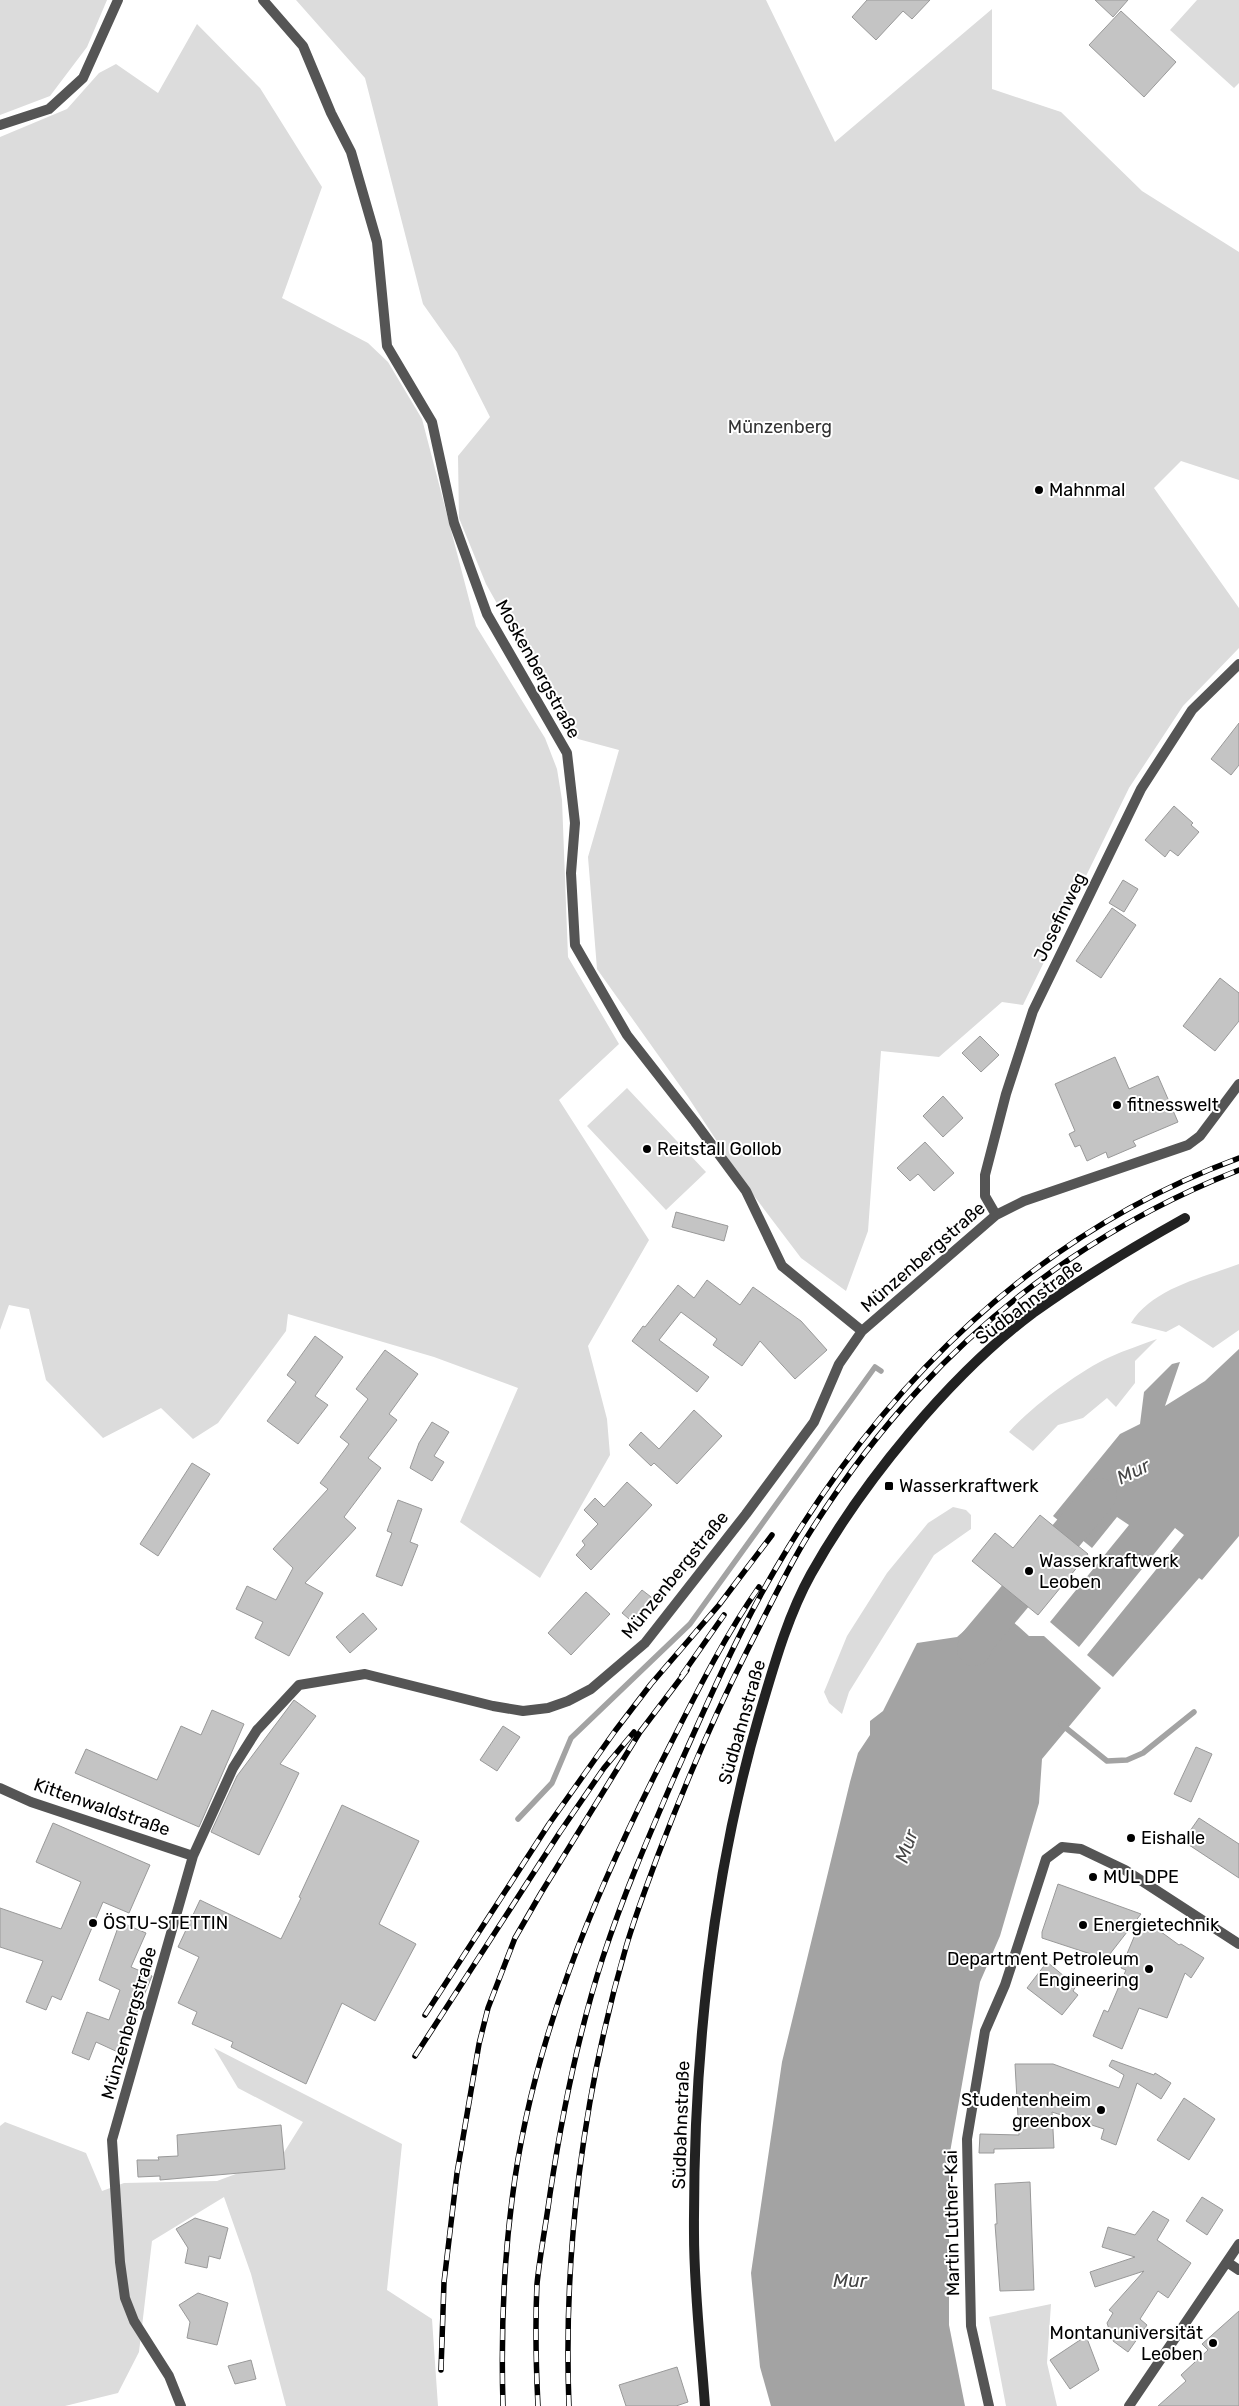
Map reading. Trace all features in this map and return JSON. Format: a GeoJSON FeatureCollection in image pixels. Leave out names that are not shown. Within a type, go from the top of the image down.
{"type":"FeatureCollection","features":[{"type":"Feature","properties":{"kind":"main road","name":"Südbahnstraße"},"geometry":{"type":"LineString","coordinates":[[705,2406],[694,2236],[698,2078],[705,1987],[733,1819],[746,1761],[776,1660],[798,1604],[809,1577],[828,1545],[876,1475],[945,1393],[988,1350],[1032,1314],[1129,1250],[1185,1218]]}},
{"type":"Feature","properties":{"kind":"street"},"geometry":{"type":"LineString","coordinates":[[0,125],[49,109],[83,78],[118,0]]}},
{"type":"Feature","properties":{"kind":"street","name":"Moskenbergstraße"},"geometry":{"type":"LineString","coordinates":[[263,0],[303,46],[331,112],[351,152],[377,242],[387,346],[432,422],[454,524],[487,614],[567,753],[575,823],[571,873],[575,945],[627,1035],[746,1191],[782,1266],[862,1331]]}},
{"type":"Feature","properties":{"kind":"street","name":"Josefinweg"},"geometry":{"type":"LineString","coordinates":[[996,1215],[985,1196],[985,1175],[1006,1094],[1033,1011],[1140,789],[1192,710],[1239,664]]}},
{"type":"Feature","properties":{"kind":"street","name":"Münzenbergstraße"},"geometry":{"type":"LineString","coordinates":[[181,2406],[169,2376],[134,2321],[124,2298],[112,2140],[193,1856],[233,1768],[257,1730],[299,1685],[365,1674],[493,1706],[523,1710],[548,1708],[568,1702],[591,1689],[645,1643],[746,1514],[814,1422],[840,1364],[862,1331],[996,1215],[1032,1198],[1188,1145],[1200,1136],[1239,1084]]}},
{"type":"Feature","properties":{"kind":"street","name":"Kittenwaldstraße"},"geometry":{"type":"LineString","coordinates":[[0,1788],[31,1802],[193,1856]]}},
{"type":"Feature","properties":{"kind":"street","name":"Martin Luther-Kai"},"geometry":{"type":"LineString","coordinates":[[989,2406],[971,2326],[967,2139],[985,2030],[1005,1985],[1046,1859],[1062,1847],[1081,1849],[1125,1870],[1239,1944]]}},
{"type":"Feature","properties":{"kind":"street"},"geometry":{"type":"LineString","coordinates":[[1129,2406],[1239,2244]]}},
{"type":"Feature","properties":{"kind":"street"},"geometry":{"type":"LineString","coordinates":[[1227,2262],[1239,2270]]}},
{"type":"Feature","properties":{"kind":"green space"},"geometry":{"type":"Polygon","coordinates":[[[0,0],[107,0],[87,47],[50,96],[0,115],[0,0]]]}},
{"type":"Feature","properties":{"kind":"green space","name":"Münzenberg"},"geometry":{"type":"Polygon","coordinates":[[[296,0],[766,0],[835,142],[992,9],[992,89],[1061,112],[1142,191],[1239,252],[1239,480],[1181,461],[1154,488],[1239,608],[1239,648],[1183,706],[1129,788],[1023,1005],[1002,1002],[939,1057],[881,1051],[868,1231],[846,1291],[801,1258],[745,1184],[688,1097],[597,969],[588,857],[619,750],[578,739],[554,705],[486,584],[459,518],[458,456],[490,417],[457,352],[423,304],[365,78],[296,0]]]}},
{"type":"Feature","properties":{"kind":"green space"},"geometry":{"type":"Polygon","coordinates":[[[1197,0],[1239,0],[1239,83],[1234,88],[1170,30],[1197,0]]]}},
{"type":"Feature","properties":{"kind":"green space"},"geometry":{"type":"Polygon","coordinates":[[[197,24],[260,88],[322,187],[282,298],[368,343],[388,362],[422,419],[476,626],[545,738],[557,769],[562,800],[568,957],[619,1044],[559,1100],[649,1240],[588,1346],[607,1419],[610,1455],[540,1578],[460,1522],[518,1388],[434,1357],[288,1314],[286,1331],[218,1423],[193,1439],[161,1408],[103,1438],[46,1380],[29,1309],[9,1305],[0,1330],[0,137],[67,109],[99,73],[116,64],[158,93],[197,24]]]}},
{"type":"Feature","properties":{"kind":"green space","name":"Reitstall Gollob"},"geometry":{"type":"Polygon","coordinates":[[[627,1088],[706,1172],[666,1210],[587,1126],[627,1088]]]}},
{"type":"Feature","properties":{"kind":"green space"},"geometry":{"type":"Polygon","coordinates":[[[1239,1264],[1239,1330],[1213,1348],[1179,1325],[1166,1332],[1131,1323],[1140,1311],[1165,1293],[1194,1280],[1239,1264]]]}},
{"type":"Feature","properties":{"kind":"green space"},"geometry":{"type":"Polygon","coordinates":[[[1157,1339],[1135,1361],[1135,1383],[1116,1407],[1107,1398],[1083,1418],[1058,1425],[1033,1451],[1009,1432],[1042,1401],[1084,1371],[1116,1354],[1157,1339]]]}},
{"type":"Feature","properties":{"kind":"green space"},"geometry":{"type":"Polygon","coordinates":[[[953,1507],[966,1510],[971,1515],[971,1529],[934,1555],[849,1692],[842,1714],[829,1703],[824,1692],[847,1636],[887,1573],[928,1523],[953,1507]]]}},
{"type":"Feature","properties":{"kind":"green space"},"geometry":{"type":"Polygon","coordinates":[[[214,2048],[402,2144],[387,2290],[432,2319],[438,2406],[286,2406],[251,2274],[224,2197],[152,2241],[139,2352],[118,2393],[65,2406],[0,2406],[0,2126],[5,2122],[86,2153],[102,2191],[124,2183],[217,2181],[281,2157],[303,2122],[238,2088],[214,2048]]]}},
{"type":"Feature","properties":{"kind":"green space"},"geometry":{"type":"Polygon","coordinates":[[[1051,2304],[1047,2363],[1057,2406],[1006,2406],[989,2317],[1051,2304]]]}},
{"type":"Feature","properties":{"kind":"water","name":"Mur"},"geometry":{"type":"Polygon","coordinates":[[[1239,1349],[1239,1536],[1202,1580],[1199,1578],[1113,1677],[1087,1655],[1184,1535],[1175,1528],[1079,1647],[1050,1622],[1129,1525],[1117,1517],[1092,1548],[1053,1516],[1120,1434],[1140,1424],[1144,1392],[1172,1364],[1180,1362],[1165,1406],[1205,1381],[1239,1349]]]}},
{"type":"Feature","properties":{"kind":"water","name":"Mur"},"geometry":{"type":"Polygon","coordinates":[[[990,1601],[1029,1636],[1044,1636],[1101,1688],[1042,1759],[1039,1803],[1000,1936],[980,1982],[949,2158],[949,2325],[965,2406],[771,2406],[760,2367],[751,2273],[782,2062],[850,1782],[858,1753],[870,1735],[870,1721],[883,1711],[917,1643],[957,1637],[971,1625],[990,1601]]]}},
{"type":"Feature","properties":{"kind":"building"},"geometry":{"type":"Polygon","coordinates":[[[867,0],[930,0],[912,19],[903,11],[876,40],[852,17],[867,0]]]}},
{"type":"Feature","properties":{"kind":"building"},"geometry":{"type":"Polygon","coordinates":[[[1095,0],[1128,0],[1113,17],[1095,0]]]}},
{"type":"Feature","properties":{"kind":"building"},"geometry":{"type":"Polygon","coordinates":[[[1121,11],[1176,62],[1144,97],[1089,45],[1121,11]]]}},
{"type":"Feature","properties":{"kind":"building"},"geometry":{"type":"Polygon","coordinates":[[[1239,723],[1239,765],[1231,775],[1211,759],[1239,723]]]}},
{"type":"Feature","properties":{"kind":"building"},"geometry":{"type":"Polygon","coordinates":[[[1174,806],[1193,823],[1191,825],[1199,832],[1178,856],[1170,850],[1165,857],[1145,840],[1174,806]]]}},
{"type":"Feature","properties":{"kind":"building"},"geometry":{"type":"Polygon","coordinates":[[[1123,880],[1138,889],[1124,912],[1109,903],[1123,880]]]}},
{"type":"Feature","properties":{"kind":"building"},"geometry":{"type":"Polygon","coordinates":[[[1112,908],[1136,925],[1101,978],[1076,961],[1112,908]]]}},
{"type":"Feature","properties":{"kind":"building"},"geometry":{"type":"Polygon","coordinates":[[[1220,978],[1239,993],[1239,1021],[1215,1051],[1183,1026],[1220,978]]]}},
{"type":"Feature","properties":{"kind":"building"},"geometry":{"type":"Polygon","coordinates":[[[980,1036],[999,1055],[981,1072],[962,1053],[980,1036]]]}},
{"type":"Feature","properties":{"kind":"building","name":"fitnesswelt"},"geometry":{"type":"Polygon","coordinates":[[[1115,1057],[1129,1089],[1158,1076],[1178,1122],[1133,1141],[1136,1146],[1108,1158],[1106,1152],[1087,1161],[1080,1145],[1075,1147],[1069,1134],[1075,1131],[1055,1084],[1115,1057]]]}},
{"type":"Feature","properties":{"kind":"building"},"geometry":{"type":"Polygon","coordinates":[[[943,1096],[963,1118],[943,1137],[923,1116],[943,1096]]]}},
{"type":"Feature","properties":{"kind":"building"},"geometry":{"type":"Polygon","coordinates":[[[925,1142],[954,1173],[934,1191],[918,1174],[910,1181],[897,1168],[925,1142]]]}},
{"type":"Feature","properties":{"kind":"building"},"geometry":{"type":"Polygon","coordinates":[[[676,1212],[728,1226],[724,1241],[672,1227],[676,1212]]]}},
{"type":"Feature","properties":{"kind":"building"},"geometry":{"type":"Polygon","coordinates":[[[707,1280],[740,1305],[753,1287],[801,1321],[827,1350],[795,1379],[760,1341],[742,1366],[713,1345],[717,1339],[681,1312],[659,1340],[709,1377],[697,1392],[632,1341],[678,1285],[694,1298],[707,1280]]]}},
{"type":"Feature","properties":{"kind":"building"},"geometry":{"type":"Polygon","coordinates":[[[315,1336],[343,1357],[315,1396],[328,1405],[298,1444],[267,1421],[296,1382],[287,1375],[315,1336]]]}},
{"type":"Feature","properties":{"kind":"building"},"geometry":{"type":"Polygon","coordinates":[[[385,1350],[418,1374],[389,1414],[397,1420],[368,1458],[381,1468],[344,1517],[356,1528],[305,1583],[323,1593],[289,1656],[255,1638],[263,1622],[236,1609],[247,1586],[276,1600],[293,1568],[273,1549],[328,1489],[320,1483],[349,1444],[340,1437],[368,1399],[356,1389],[385,1350]]]}},
{"type":"Feature","properties":{"kind":"building"},"geometry":{"type":"Polygon","coordinates":[[[694,1410],[722,1436],[677,1484],[654,1463],[651,1466],[629,1445],[641,1432],[659,1449],[694,1410]]]}},
{"type":"Feature","properties":{"kind":"building"},"geometry":{"type":"Polygon","coordinates":[[[432,1422],[449,1432],[434,1456],[444,1462],[432,1481],[410,1468],[419,1443],[432,1422]]]}},
{"type":"Feature","properties":{"kind":"building"},"geometry":{"type":"Polygon","coordinates":[[[192,1463],[210,1474],[158,1556],[140,1544],[192,1463]]]}},
{"type":"Feature","properties":{"kind":"building"},"geometry":{"type":"Polygon","coordinates":[[[627,1482],[652,1505],[591,1570],[576,1555],[585,1545],[582,1541],[598,1524],[584,1510],[595,1498],[604,1507],[627,1482]]]}},
{"type":"Feature","properties":{"kind":"building"},"geometry":{"type":"Polygon","coordinates":[[[398,1500],[422,1509],[410,1542],[418,1545],[402,1586],[376,1576],[392,1533],[387,1531],[398,1500]]]}},
{"type":"Feature","properties":{"kind":"building","name":"Wasserkraftwerk Leoben"},"geometry":{"type":"Polygon","coordinates":[[[1040,1515],[1088,1554],[1038,1615],[972,1561],[995,1533],[1013,1548],[1040,1515]]]}},
{"type":"Feature","properties":{"kind":"building"},"geometry":{"type":"Polygon","coordinates":[[[642,1590],[655,1600],[635,1624],[622,1613],[642,1590]]]}},
{"type":"Feature","properties":{"kind":"building"},"geometry":{"type":"Polygon","coordinates":[[[586,1592],[610,1614],[571,1655],[548,1633],[586,1592]]]}},
{"type":"Feature","properties":{"kind":"building"},"geometry":{"type":"Polygon","coordinates":[[[363,1613],[377,1629],[350,1653],[336,1637],[363,1613]]]}},
{"type":"Feature","properties":{"kind":"building"},"geometry":{"type":"Polygon","coordinates":[[[294,1700],[316,1716],[280,1764],[299,1773],[259,1855],[211,1832],[237,1776],[294,1700]]]}},
{"type":"Feature","properties":{"kind":"building"},"geometry":{"type":"Polygon","coordinates":[[[212,1710],[244,1724],[199,1827],[75,1773],[86,1749],[157,1780],[181,1726],[201,1735],[212,1710]]]}},
{"type":"Feature","properties":{"kind":"building"},"geometry":{"type":"Polygon","coordinates":[[[503,1726],[520,1737],[497,1771],[480,1760],[503,1726]]]}},
{"type":"Feature","properties":{"kind":"building"},"geometry":{"type":"Polygon","coordinates":[[[1196,1747],[1212,1754],[1191,1802],[1174,1794],[1196,1747]]]}},
{"type":"Feature","properties":{"kind":"building"},"geometry":{"type":"Polygon","coordinates":[[[342,1805],[419,1841],[379,1924],[416,1944],[375,2021],[342,2003],[306,2084],[231,2047],[233,2042],[192,2024],[197,2012],[178,2003],[199,1957],[178,1947],[200,1900],[281,1939],[342,1805]]]}},
{"type":"Feature","properties":{"kind":"building"},"geometry":{"type":"Polygon","coordinates":[[[1199,1818],[1239,1844],[1239,1878],[1183,1841],[1199,1818]]]}},
{"type":"Feature","properties":{"kind":"building","name":"ÖSTU-STETTIN"},"geometry":{"type":"Polygon","coordinates":[[[53,1823],[150,1865],[129,1913],[103,1902],[61,2000],[52,1996],[46,2010],[26,2002],[43,1961],[0,1947],[0,1908],[61,1929],[81,1882],[36,1862],[53,1823]]]}},
{"type":"Feature","properties":{"kind":"building","name":"Energietechnik"},"geometry":{"type":"Polygon","coordinates":[[[1058,1884],[1141,1914],[1106,1959],[1042,1938],[1042,1932],[1058,1884]]]}},
{"type":"Feature","properties":{"kind":"building","name":"Department Petroleum Engineering"},"geometry":{"type":"Polygon","coordinates":[[[1142,1918],[1179,1945],[1181,1944],[1204,1958],[1191,1978],[1185,1973],[1167,2018],[1139,2008],[1122,2049],[1093,2036],[1104,2010],[1108,2012],[1126,1970],[1121,1968],[1142,1918]]]}},
{"type":"Feature","properties":{"kind":"building"},"geometry":{"type":"Polygon","coordinates":[[[120,1922],[146,1933],[131,1967],[152,1976],[120,2053],[96,2042],[89,2060],[72,2053],[87,2012],[109,2020],[120,1990],[99,1980],[120,1922]]]}},
{"type":"Feature","properties":{"kind":"building"},"geometry":{"type":"Polygon","coordinates":[[[1047,1962],[1076,1986],[1073,1991],[1078,1995],[1062,2015],[1027,1988],[1047,1962]]]}},
{"type":"Feature","properties":{"kind":"building","name":"Studentenheim greenbox"},"geometry":{"type":"Polygon","coordinates":[[[1112,2060],[1154,2075],[1155,2073],[1171,2083],[1161,2099],[1137,2083],[1116,2145],[1101,2139],[1104,2129],[1052,2112],[1054,2148],[994,2149],[994,2153],[979,2153],[980,2134],[1019,2135],[1015,2064],[1053,2064],[1119,2088],[1124,2075],[1109,2066],[1112,2060]]]}},
{"type":"Feature","properties":{"kind":"building"},"geometry":{"type":"Polygon","coordinates":[[[1184,2098],[1215,2119],[1189,2160],[1157,2140],[1184,2098]]]}},
{"type":"Feature","properties":{"kind":"building"},"geometry":{"type":"Polygon","coordinates":[[[281,2125],[285,2169],[160,2180],[160,2176],[138,2177],[137,2160],[159,2160],[158,2157],[178,2156],[177,2135],[281,2125]]]}},
{"type":"Feature","properties":{"kind":"building"},"geometry":{"type":"Polygon","coordinates":[[[1030,2182],[1034,2290],[1000,2291],[995,2224],[997,2224],[995,2184],[1030,2182]]]}},
{"type":"Feature","properties":{"kind":"building"},"geometry":{"type":"Polygon","coordinates":[[[1202,2197],[1223,2210],[1207,2235],[1186,2221],[1202,2197]]]}},
{"type":"Feature","properties":{"kind":"building"},"geometry":{"type":"Polygon","coordinates":[[[1153,2211],[1169,2220],[1157,2240],[1191,2263],[1168,2298],[1158,2291],[1140,2319],[1147,2325],[1128,2352],[1113,2341],[1107,2323],[1113,2313],[1109,2310],[1144,2271],[1095,2287],[1090,2272],[1135,2257],[1102,2247],[1108,2227],[1135,2235],[1153,2211]]]}},
{"type":"Feature","properties":{"kind":"building"},"geometry":{"type":"Polygon","coordinates":[[[195,2218],[228,2228],[220,2259],[209,2256],[207,2268],[185,2263],[188,2248],[176,2229],[195,2218]]]}},
{"type":"Feature","properties":{"kind":"building"},"geometry":{"type":"Polygon","coordinates":[[[198,2293],[228,2303],[217,2345],[187,2338],[190,2322],[179,2305],[198,2293]]]}},
{"type":"Feature","properties":{"kind":"building"},"geometry":{"type":"Polygon","coordinates":[[[1239,2311],[1239,2406],[1158,2406],[1186,2381],[1181,2375],[1208,2350],[1202,2344],[1239,2311]]]}},
{"type":"Feature","properties":{"kind":"building"},"geometry":{"type":"Polygon","coordinates":[[[1086,2336],[1099,2370],[1070,2389],[1050,2360],[1086,2336]]]}},
{"type":"Feature","properties":{"kind":"building"},"geometry":{"type":"Polygon","coordinates":[[[251,2360],[256,2379],[235,2384],[228,2366],[251,2360]]]}},
{"type":"Feature","properties":{"kind":"building"},"geometry":{"type":"Polygon","coordinates":[[[677,2367],[688,2402],[676,2406],[626,2406],[619,2385],[677,2367]]]}},
{"type":"Feature","properties":{"kind":"waterway"},"geometry":{"type":"LineString","coordinates":[[518,1819],[552,1783],[571,1738],[690,1624],[875,1367],[881,1371]]}},
{"type":"Feature","properties":{"kind":"waterway","name":"Mur"},"geometry":{"type":"LineString","coordinates":[[974,1649],[976,1643],[1100,1495]]}},
{"type":"Feature","properties":{"kind":"waterway"},"geometry":{"type":"LineString","coordinates":[[1061,1724],[1107,1761],[1127,1760],[1143,1753],[1194,1712]]}},
{"type":"Feature","properties":{"kind":"railway"},"geometry":{"type":"LineString","coordinates":[[538,2406],[536,2361],[538,2273],[560,2134],[586,2015],[611,1934],[645,1845],[709,1699],[761,1594],[819,1500],[865,1436],[916,1377],[972,1322],[1032,1272],[1096,1228],[1165,1190],[1239,1158]]}},
{"type":"Feature","properties":{"kind":"railway"},"geometry":{"type":"LineString","coordinates":[[569,2406],[569,2290],[579,2174],[587,2116],[611,2003],[633,1924],[700,1750],[723,1699],[791,1564],[833,1498],[874,1441],[920,1388],[990,1320],[1028,1289],[1109,1234],[1151,1210],[1239,1170]]}},
{"type":"Feature","properties":{"kind":"railway"},"geometry":{"type":"LineString","coordinates":[[425,2015],[549,1824],[615,1731],[651,1684],[719,1605],[772,1535]]}},
{"type":"Feature","properties":{"kind":"railway"},"geometry":{"type":"LineString","coordinates":[[503,2406],[503,2303],[512,2200],[521,2142],[534,2084],[550,2027],[590,1916],[639,1808],[709,1670],[759,1587]]}},
{"type":"Feature","properties":{"kind":"railway"},"geometry":{"type":"LineString","coordinates":[[682,1675],[724,1615]]}},
{"type":"Feature","properties":{"kind":"railway"},"geometry":{"type":"LineString","coordinates":[[441,2370],[444,2282],[457,2173],[479,2044],[488,2008],[515,1938],[541,1893],[640,1732],[687,1670]]}},
{"type":"Feature","properties":{"kind":"railway"},"geometry":{"type":"LineString","coordinates":[[415,2056],[560,1832],[604,1768],[634,1732]]}},
{"type":"Feature","properties":{"kind":"place","name":"Mahnmal"},"geometry":{"type":"Point","coordinates":[1039,490]}},
{"type":"Feature","properties":{"kind":"place","name":"fitnesswelt"},"geometry":{"type":"Point","coordinates":[1117,1105]}},
{"type":"Feature","properties":{"kind":"place","name":"Reitstall Gollob"},"geometry":{"type":"Point","coordinates":[647,1149]}},
{"type":"Feature","properties":{"kind":"place","name":"Wasserkraftwerk"},"geometry":{"type":"Point","coordinates":[889,1486]}},
{"type":"Feature","properties":{"kind":"place","name":"Wasserkraftwerk Leoben"},"geometry":{"type":"Point","coordinates":[1029,1571]}},
{"type":"Feature","properties":{"kind":"place","name":"Eishalle"},"geometry":{"type":"Point","coordinates":[1131,1838]}},
{"type":"Feature","properties":{"kind":"place","name":"MUL DPE"},"geometry":{"type":"Point","coordinates":[1093,1877]}},
{"type":"Feature","properties":{"kind":"place","name":"ÖSTU-STETTIN"},"geometry":{"type":"Point","coordinates":[93,1923]}},
{"type":"Feature","properties":{"kind":"place","name":"Energietechnik"},"geometry":{"type":"Point","coordinates":[1083,1925]}},
{"type":"Feature","properties":{"kind":"place","name":"Department Petroleum Engineering"},"geometry":{"type":"Point","coordinates":[1149,1969]}},
{"type":"Feature","properties":{"kind":"place","name":"Studentenheim greenbox"},"geometry":{"type":"Point","coordinates":[1101,2110]}},
{"type":"Feature","properties":{"kind":"place","name":"Montanuniversität Leoben"},"geometry":{"type":"Point","coordinates":[1213,2343]}}]}
